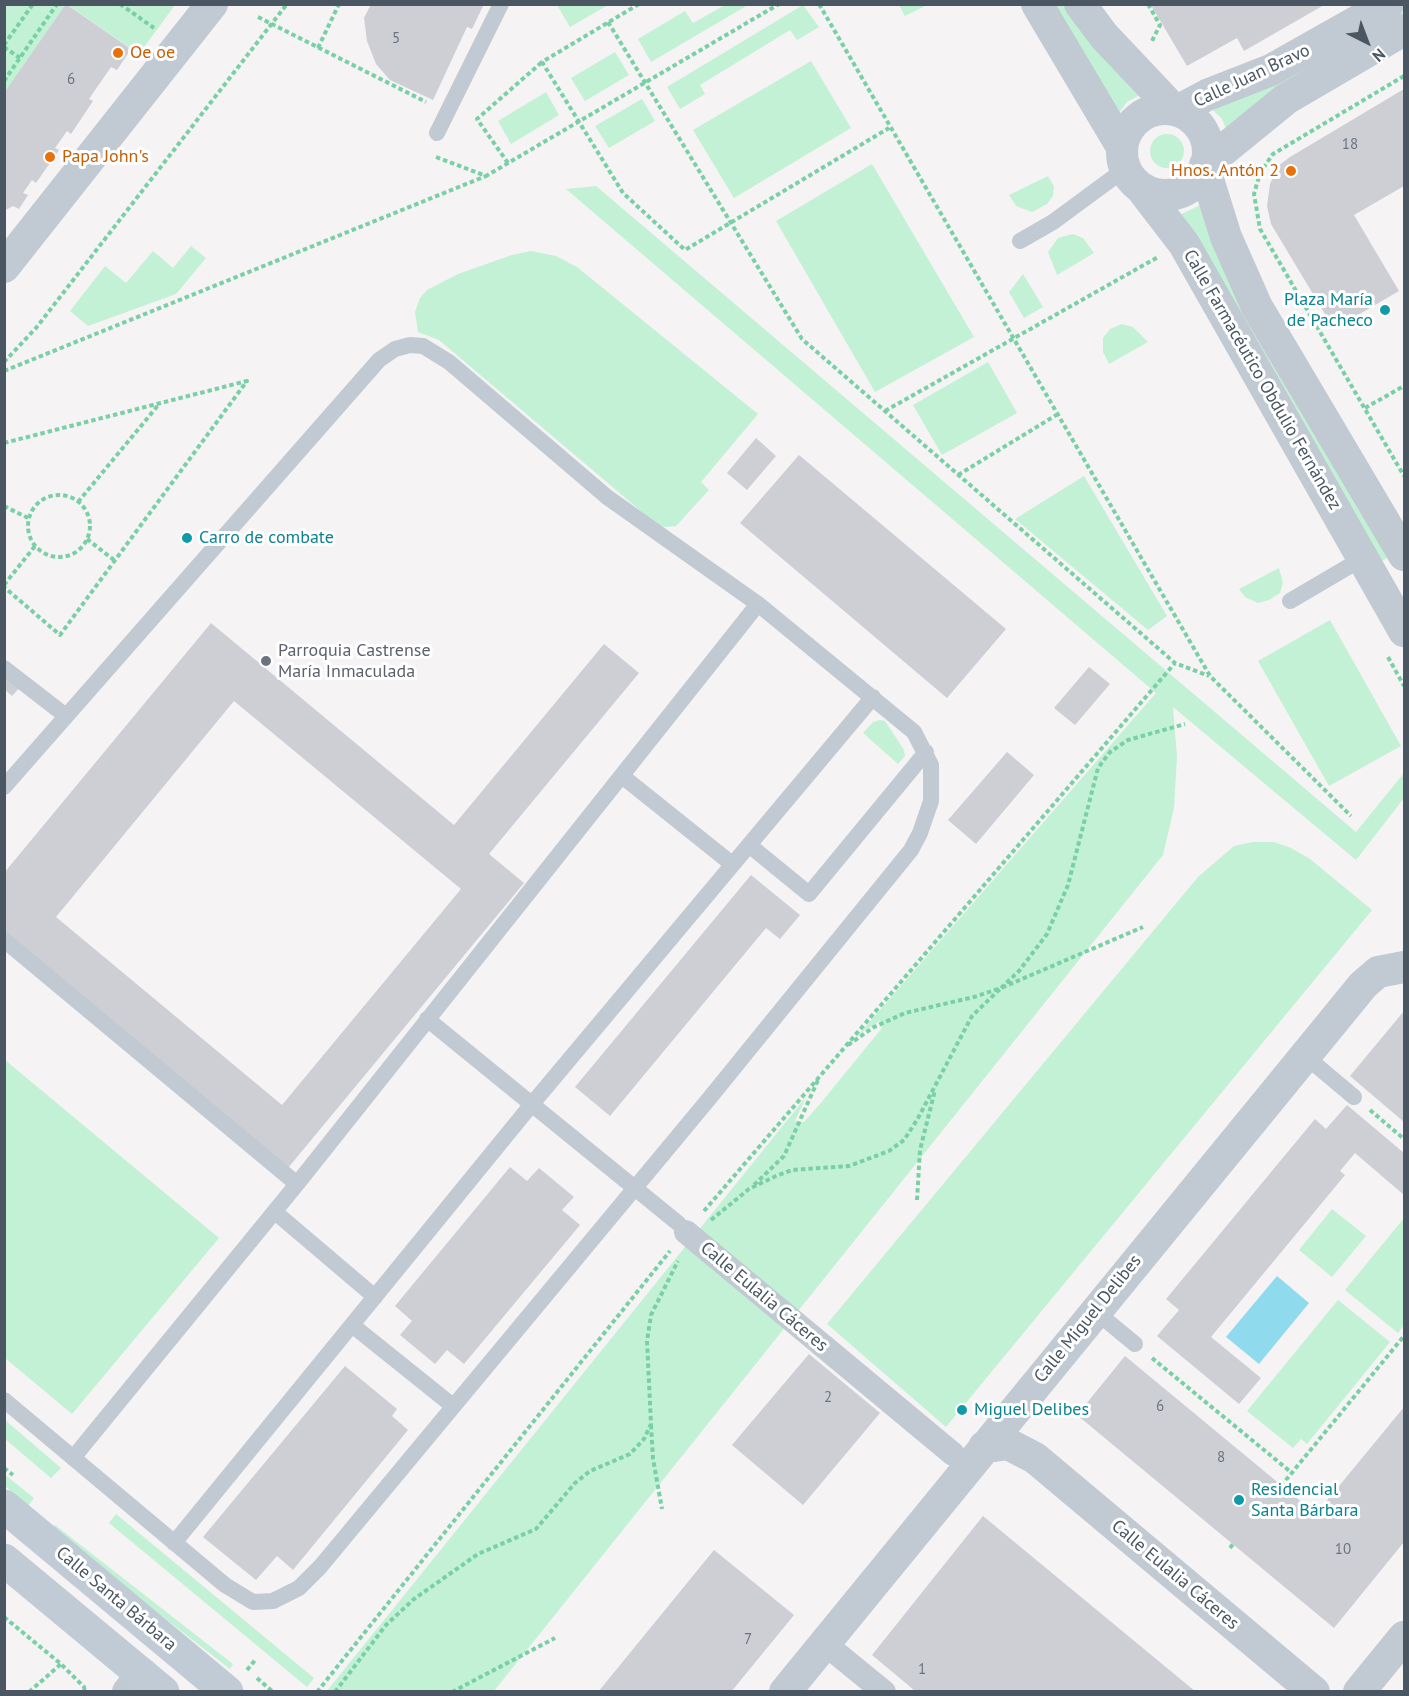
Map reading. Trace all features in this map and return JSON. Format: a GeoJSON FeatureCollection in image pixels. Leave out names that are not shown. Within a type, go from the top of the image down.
{"type":"FeatureCollection","features":[{"type":"Feature","properties":{"kind":"main road","name":"Calle Santa Bárbara"},"geometry":{"type":"LineString","coordinates":[[4,1506],[227,1692]]}},
{"type":"Feature","properties":{"kind":"main road"},"geometry":{"type":"LineString","coordinates":[[4,1560],[144,1686]]}},
{"type":"Feature","properties":{"kind":"street"},"geometry":{"type":"LineString","coordinates":[[4,267],[212,4]]}},
{"type":"Feature","properties":{"kind":"street","name":"Calle Farmacéutico Obdulio Fernández"},"geometry":{"type":"LineString","coordinates":[[1037,4],[1129,168],[1184,244],[1370,567],[1404,631]]}},
{"type":"Feature","properties":{"kind":"street"},"geometry":{"type":"LineString","coordinates":[[1080,4],[1104,36],[1175,110]]}},
{"type":"Feature","properties":{"kind":"street","name":"Calle Juan Bravo"},"geometry":{"type":"LineString","coordinates":[[1175,110],[1271,70],[1388,4]]}},
{"type":"Feature","properties":{"kind":"street","name":"Calle Juan Bravo"},"geometry":{"type":"LineString","coordinates":[[1205,167],[1286,99],[1404,30]]}},
{"type":"Feature","properties":{"kind":"street"},"geometry":{"type":"LineString","coordinates":[[1159,109],[1175,110],[1191,117],[1200,126],[1209,150],[1205,167],[1196,183],[1184,191],[1169,196],[1154,194],[1129,168],[1125,134],[1145,113],[1159,109]]}},
{"type":"Feature","properties":{"kind":"street","name":"Calle Farmacéutico Obdulio Fernández"},"geometry":{"type":"LineString","coordinates":[[1205,167],[1222,227],[1257,307],[1404,555]]}},
{"type":"Feature","properties":{"kind":"street"},"geometry":{"type":"LineString","coordinates":[[1370,567],[1404,562]]}},
{"type":"Feature","properties":{"kind":"street","name":"Calle Miguel Delibes"},"geometry":{"type":"LineString","coordinates":[[785,1692],[1363,985],[1378,972],[1404,967]]}},
{"type":"Feature","properties":{"kind":"street","name":"Calle Eulalia Cáceres"},"geometry":{"type":"LineString","coordinates":[[682,1228],[953,1454]]}},
{"type":"Feature","properties":{"kind":"street","name":"Calle Eulalia Cáceres"},"geometry":{"type":"LineString","coordinates":[[1020,1402],[1016,1426],[1019,1437],[1035,1458]]}},
{"type":"Feature","properties":{"kind":"street","name":"Calle Eulalia Cáceres"},"geometry":{"type":"LineString","coordinates":[[984,1447],[1008,1444],[1035,1458],[1314,1692]]}},
{"type":"Feature","properties":{"kind":"street"},"geometry":{"type":"LineString","coordinates":[[1359,1692],[1404,1637]]}},
{"type":"Feature","properties":{"kind":"street"},"geometry":{"type":"LineString","coordinates":[[824,1643],[884,1692]]}},
{"type":"Feature","properties":{"kind":"lane"},"geometry":{"type":"LineString","coordinates":[[437,132],[501,4]]}},
{"type":"Feature","properties":{"kind":"lane"},"geometry":{"type":"LineString","coordinates":[[1020,241],[1053,222],[1129,168]]}},
{"type":"Feature","properties":{"kind":"lane"},"geometry":{"type":"LineString","coordinates":[[4,787],[379,360],[395,349],[410,345],[423,346],[442,358],[607,497],[758,604],[914,732],[931,765],[931,801],[911,850],[708,1100],[320,1567],[299,1588],[273,1601],[253,1602],[225,1585],[4,1401]]}},
{"type":"Feature","properties":{"kind":"lane"},"geometry":{"type":"LineString","coordinates":[[1290,601],[1370,567]]}},
{"type":"Feature","properties":{"kind":"lane"},"geometry":{"type":"LineString","coordinates":[[73,1458],[275,1212],[758,604]]}},
{"type":"Feature","properties":{"kind":"lane"},"geometry":{"type":"LineString","coordinates":[[4,668],[66,716]]}},
{"type":"Feature","properties":{"kind":"lane"},"geometry":{"type":"LineString","coordinates":[[174,1543],[532,1104],[873,697]]}},
{"type":"Feature","properties":{"kind":"lane"},"geometry":{"type":"LineString","coordinates":[[749,845],[809,894],[926,753]]}},
{"type":"Feature","properties":{"kind":"lane"},"geometry":{"type":"LineString","coordinates":[[622,776],[732,864]]}},
{"type":"Feature","properties":{"kind":"lane"},"geometry":{"type":"LineString","coordinates":[[4,940],[297,1184]]}},
{"type":"Feature","properties":{"kind":"lane"},"geometry":{"type":"LineString","coordinates":[[427,1019],[682,1228]]}},
{"type":"Feature","properties":{"kind":"lane"},"geometry":{"type":"LineString","coordinates":[[1304,1055],[1354,1096]]}},
{"type":"Feature","properties":{"kind":"lane"},"geometry":{"type":"LineString","coordinates":[[275,1212],[375,1297]]}},
{"type":"Feature","properties":{"kind":"lane"},"geometry":{"type":"LineString","coordinates":[[1095,1311],[1135,1344]]}},
{"type":"Feature","properties":{"kind":"lane"},"geometry":{"type":"LineString","coordinates":[[352,1325],[453,1406]]}},
{"type":"Feature","properties":{"kind":"path"},"geometry":{"type":"LineString","coordinates":[[20,58],[4,46],[33,4]]}},
{"type":"Feature","properties":{"kind":"path"},"geometry":{"type":"LineString","coordinates":[[4,81],[57,4]]}},
{"type":"Feature","properties":{"kind":"path"},"geometry":{"type":"LineString","coordinates":[[120,4],[156,30]]}},
{"type":"Feature","properties":{"kind":"path"},"geometry":{"type":"LineString","coordinates":[[4,362],[36,328],[287,4]]}},
{"type":"Feature","properties":{"kind":"path"},"geometry":{"type":"LineString","coordinates":[[318,48],[339,4]]}},
{"type":"Feature","properties":{"kind":"path"},"geometry":{"type":"LineString","coordinates":[[508,163],[477,119],[542,62],[639,4]]}},
{"type":"Feature","properties":{"kind":"path"},"geometry":{"type":"LineString","coordinates":[[4,371],[486,176],[779,4]]}},
{"type":"Feature","properties":{"kind":"path"},"geometry":{"type":"LineString","coordinates":[[819,4],[889,128],[1210,676],[1351,816]]}},
{"type":"Feature","properties":{"kind":"path"},"geometry":{"type":"LineString","coordinates":[[1148,4],[1160,25],[1148,51]]}},
{"type":"Feature","properties":{"kind":"path"},"geometry":{"type":"LineString","coordinates":[[258,17],[431,105]]}},
{"type":"Feature","properties":{"kind":"path"},"geometry":{"type":"LineString","coordinates":[[608,22],[802,339],[1175,663],[1210,676]]}},
{"type":"Feature","properties":{"kind":"path"},"geometry":{"type":"LineString","coordinates":[[542,62],[623,193],[685,250],[889,128]]}},
{"type":"Feature","properties":{"kind":"path"},"geometry":{"type":"LineString","coordinates":[[1404,76],[1273,154],[1260,173],[1254,194],[1260,230],[1404,476]]}},
{"type":"Feature","properties":{"kind":"path"},"geometry":{"type":"LineString","coordinates":[[432,155],[486,176]]}},
{"type":"Feature","properties":{"kind":"path"},"geometry":{"type":"LineString","coordinates":[[885,411],[1167,252]]}},
{"type":"Feature","properties":{"kind":"path"},"geometry":{"type":"LineString","coordinates":[[4,443],[247,381],[60,635],[4,586],[35,546]]}},
{"type":"Feature","properties":{"kind":"path"},"geometry":{"type":"LineString","coordinates":[[1365,408],[1404,386]]}},
{"type":"Feature","properties":{"kind":"path"},"geometry":{"type":"LineString","coordinates":[[78,502],[160,403]]}},
{"type":"Feature","properties":{"kind":"path"},"geometry":{"type":"LineString","coordinates":[[957,475],[1058,414]]}},
{"type":"Feature","properties":{"kind":"path"},"geometry":{"type":"LineString","coordinates":[[49,496],[69,496],[78,502],[89,519],[87,539],[81,548],[63,557],[52,557],[35,546],[29,538],[28,518],[33,508],[49,496]]}},
{"type":"Feature","properties":{"kind":"path"},"geometry":{"type":"LineString","coordinates":[[4,506],[28,518]]}},
{"type":"Feature","properties":{"kind":"path"},"geometry":{"type":"LineString","coordinates":[[87,539],[114,560]]}},
{"type":"Feature","properties":{"kind":"path"},"geometry":{"type":"LineString","coordinates":[[317,1692],[682,1228],[842,1049],[1175,663]]}},
{"type":"Feature","properties":{"kind":"path"},"geometry":{"type":"LineString","coordinates":[[842,1049],[874,1027],[905,1013],[974,997],[1001,988],[1047,934],[1058,912],[1077,858],[1098,768],[1110,752],[1128,740],[1185,724]]}},
{"type":"Feature","properties":{"kind":"path"},"geometry":{"type":"LineString","coordinates":[[749,1189],[784,1155],[820,1074]]}},
{"type":"Feature","properties":{"kind":"path"},"geometry":{"type":"LineString","coordinates":[[916,1200],[920,1150],[938,1081]]}},
{"type":"Feature","properties":{"kind":"path"},"geometry":{"type":"LineString","coordinates":[[1354,1096],[1404,1139]]}},
{"type":"Feature","properties":{"kind":"path"},"geometry":{"type":"LineString","coordinates":[[1281,1486],[1404,1336]]}},
{"type":"Feature","properties":{"kind":"path"},"geometry":{"type":"LineString","coordinates":[[1135,1344],[1292,1473]]}},
{"type":"Feature","properties":{"kind":"path"},"geometry":{"type":"LineString","coordinates":[[651,1424],[653,1458],[662,1509]]}},
{"type":"Feature","properties":{"kind":"path"},"geometry":{"type":"LineString","coordinates":[[4,1617],[61,1664],[84,1687],[85,1692]]}},
{"type":"Feature","properties":{"kind":"path"},"geometry":{"type":"LineString","coordinates":[[452,1692],[555,1638]]}},
{"type":"Feature","properties":{"kind":"path"},"geometry":{"type":"LineString","coordinates":[[29,1692],[61,1664]]}},
{"type":"Feature","properties":{"kind":"green space"},"geometry":{"type":"Polygon","coordinates":[[[4,5],[66,5],[4,93],[4,5]]]}},
{"type":"Feature","properties":{"kind":"green space"},"geometry":{"type":"Polygon","coordinates":[[[68,5],[175,5],[139,54],[68,5]]]}},
{"type":"Feature","properties":{"kind":"green space"},"geometry":{"type":"Polygon","coordinates":[[[557,5],[608,5],[570,27],[557,5]]]}},
{"type":"Feature","properties":{"kind":"green space"},"geometry":{"type":"Polygon","coordinates":[[[725,5],[748,5],[651,62],[638,39],[685,11],[693,23],[725,5]]]}},
{"type":"Feature","properties":{"kind":"green space"},"geometry":{"type":"Polygon","coordinates":[[[803,5],[819,27],[797,40],[790,30],[700,85],[705,94],[680,109],[667,87],[803,5]]]}},
{"type":"Feature","properties":{"kind":"green space"},"geometry":{"type":"Polygon","coordinates":[[[899,5],[927,5],[905,16],[899,5]]]}},
{"type":"Feature","properties":{"kind":"green space"},"geometry":{"type":"Polygon","coordinates":[[[1055,5],[1066,5],[1140,95],[1127,102],[1119,113],[1055,5]]]}},
{"type":"Feature","properties":{"kind":"green space"},"geometry":{"type":"Polygon","coordinates":[[[1404,8],[1404,16],[1227,132],[1222,119],[1211,108],[1277,81],[1404,8]]]}},
{"type":"Feature","properties":{"kind":"green space"},"geometry":{"type":"Polygon","coordinates":[[[615,52],[629,75],[585,101],[571,78],[615,52]]]}},
{"type":"Feature","properties":{"kind":"green space"},"geometry":{"type":"Polygon","coordinates":[[[811,61],[851,128],[734,198],[693,130],[811,61]]]}},
{"type":"Feature","properties":{"kind":"green space"},"geometry":{"type":"Polygon","coordinates":[[[546,92],[559,115],[511,144],[498,121],[546,92]]]}},
{"type":"Feature","properties":{"kind":"green space"},"geometry":{"type":"Polygon","coordinates":[[[642,99],[655,121],[609,148],[595,126],[642,99]]]}},
{"type":"Feature","properties":{"kind":"green space"},"geometry":{"type":"Polygon","coordinates":[[[1167,134],[1179,139],[1184,151],[1179,163],[1167,168],[1155,163],[1150,151],[1155,139],[1167,134]]]}},
{"type":"Feature","properties":{"kind":"green space"},"geometry":{"type":"Polygon","coordinates":[[[872,164],[974,337],[875,392],[776,221],[872,164]]]}},
{"type":"Feature","properties":{"kind":"green space"},"geometry":{"type":"Polygon","coordinates":[[[1048,176],[1054,186],[1053,196],[1047,204],[1032,212],[1016,206],[1009,195],[1048,176]]]}},
{"type":"Feature","properties":{"kind":"green space"},"geometry":{"type":"Polygon","coordinates":[[[596,186],[1356,832],[1404,773],[1404,798],[1356,860],[1173,707],[1177,757],[1174,808],[1163,855],[494,1691],[326,1692],[806,1097],[795,1121],[804,1122],[820,1104],[882,1028],[880,1021],[859,1034],[1156,693],[566,189],[596,186]]]}},
{"type":"Feature","properties":{"kind":"green space"},"geometry":{"type":"Polygon","coordinates":[[[1203,204],[1389,557],[1382,561],[1179,215],[1203,204]]]}},
{"type":"Feature","properties":{"kind":"green space"},"geometry":{"type":"Polygon","coordinates":[[[1073,234],[1083,238],[1094,253],[1057,275],[1048,252],[1058,238],[1073,234]]]}},
{"type":"Feature","properties":{"kind":"green space"},"geometry":{"type":"Polygon","coordinates":[[[191,246],[206,258],[176,294],[88,326],[70,311],[105,266],[126,283],[153,251],[173,268],[191,246]]]}},
{"type":"Feature","properties":{"kind":"green space"},"geometry":{"type":"Polygon","coordinates":[[[531,251],[556,256],[577,267],[758,414],[701,482],[709,490],[676,526],[664,527],[655,523],[439,340],[418,332],[415,312],[420,298],[427,290],[458,274],[512,255],[531,251]]]}},
{"type":"Feature","properties":{"kind":"green space"},"geometry":{"type":"Polygon","coordinates":[[[1023,274],[1043,307],[1024,318],[1009,292],[1023,274]]]}},
{"type":"Feature","properties":{"kind":"green space"},"geometry":{"type":"Polygon","coordinates":[[[1122,324],[1133,327],[1148,342],[1109,364],[1103,352],[1103,338],[1110,329],[1122,324]]]}},
{"type":"Feature","properties":{"kind":"green space"},"geometry":{"type":"Polygon","coordinates":[[[988,362],[1017,413],[942,455],[913,405],[988,362]]]}},
{"type":"Feature","properties":{"kind":"green space"},"geometry":{"type":"Polygon","coordinates":[[[1084,476],[1167,616],[1148,630],[1015,519],[1084,476]]]}},
{"type":"Feature","properties":{"kind":"green space"},"geometry":{"type":"Polygon","coordinates":[[[1279,568],[1283,583],[1280,593],[1269,600],[1258,603],[1245,597],[1239,589],[1279,568]]]}},
{"type":"Feature","properties":{"kind":"green space"},"geometry":{"type":"Polygon","coordinates":[[[1330,620],[1401,746],[1329,786],[1258,661],[1330,620]]]}},
{"type":"Feature","properties":{"kind":"green space"},"geometry":{"type":"Polygon","coordinates":[[[885,721],[904,750],[905,756],[898,764],[863,733],[873,722],[885,721]]]}},
{"type":"Feature","properties":{"kind":"green space"},"geometry":{"type":"Polygon","coordinates":[[[1253,842],[1274,842],[1291,848],[1310,859],[1372,910],[946,1427],[827,1324],[1198,877],[1234,846],[1253,842]]]}},
{"type":"Feature","properties":{"kind":"green space"},"geometry":{"type":"Polygon","coordinates":[[[5,1060],[219,1238],[72,1414],[5,1358],[5,1060]]]}},
{"type":"Feature","properties":{"kind":"green space"},"geometry":{"type":"Polygon","coordinates":[[[1332,1209],[1366,1236],[1332,1277],[1299,1250],[1332,1209]]]}},
{"type":"Feature","properties":{"kind":"green space"},"geometry":{"type":"Polygon","coordinates":[[[1404,1218],[1404,1325],[1398,1333],[1345,1290],[1404,1218]]]}},
{"type":"Feature","properties":{"kind":"green space"},"geometry":{"type":"Polygon","coordinates":[[[1338,1300],[1390,1342],[1307,1444],[1301,1439],[1293,1448],[1247,1411],[1338,1300]]]}},
{"type":"Feature","properties":{"kind":"green space"},"geometry":{"type":"Polygon","coordinates":[[[5,1420],[61,1468],[51,1478],[5,1439],[5,1420]]]}},
{"type":"Feature","properties":{"kind":"green space"},"geometry":{"type":"Polygon","coordinates":[[[4,1474],[34,1498],[28,1506],[5,1486],[4,1474]]]}},
{"type":"Feature","properties":{"kind":"green space"},"geometry":{"type":"Polygon","coordinates":[[[116,1514],[314,1678],[307,1687],[109,1523],[116,1514]]]}},
{"type":"Feature","properties":{"kind":"green space"},"geometry":{"type":"Polygon","coordinates":[[[55,1525],[233,1664],[230,1669],[51,1530],[55,1525]]]}},
{"type":"Feature","properties":{"kind":"water"},"geometry":{"type":"Polygon","coordinates":[[[1277,1276],[1309,1303],[1259,1364],[1226,1337],[1277,1276]]]}},
{"type":"Feature","properties":{"kind":"building"},"geometry":{"type":"Polygon","coordinates":[[[66,4],[131,49],[117,70],[111,67],[89,99],[93,101],[71,134],[67,131],[55,148],[59,150],[36,183],[32,180],[23,193],[28,195],[19,209],[13,206],[4,211],[4,93],[66,4]]]}},
{"type":"Feature","properties":{"kind":"building"},"geometry":{"type":"Polygon","coordinates":[[[371,4],[484,4],[472,29],[467,27],[433,100],[390,80],[376,64],[367,41],[364,18],[371,4]]]}},
{"type":"Feature","properties":{"kind":"building"},"geometry":{"type":"Polygon","coordinates":[[[1151,5],[1324,5],[1244,51],[1237,38],[1187,66],[1151,5]]]}},
{"type":"Feature","properties":{"kind":"building"},"geometry":{"type":"Polygon","coordinates":[[[1404,89],[1404,186],[1354,215],[1399,291],[1334,329],[1271,224],[1267,206],[1270,184],[1278,166],[1290,157],[1404,89]]]}},
{"type":"Feature","properties":{"kind":"building"},"geometry":{"type":"Polygon","coordinates":[[[756,438],[776,456],[747,490],[727,473],[756,438]]]}},
{"type":"Feature","properties":{"kind":"building"},"geometry":{"type":"Polygon","coordinates":[[[799,455],[1006,629],[947,698],[740,523],[799,455]]]}},
{"type":"Feature","properties":{"kind":"building"},"geometry":{"type":"Polygon","coordinates":[[[211,623],[454,825],[604,644],[639,673],[489,854],[524,883],[288,1168],[4,934],[4,873],[211,623]],[[234,701],[56,917],[282,1105],[461,889],[234,701]]]}},
{"type":"Feature","properties":{"kind":"building"},"geometry":{"type":"Polygon","coordinates":[[[1089,667],[1110,684],[1075,725],[1054,708],[1089,667]]]}},
{"type":"Feature","properties":{"kind":"building"},"geometry":{"type":"Polygon","coordinates":[[[10,674],[22,685],[12,696],[4,689],[4,680],[10,674]]]}},
{"type":"Feature","properties":{"kind":"building"},"geometry":{"type":"Polygon","coordinates":[[[1007,752],[1034,775],[976,844],[948,820],[1007,752]]]}},
{"type":"Feature","properties":{"kind":"building"},"geometry":{"type":"Polygon","coordinates":[[[751,875],[800,915],[780,939],[766,928],[610,1116],[575,1087],[751,875]]]}},
{"type":"Feature","properties":{"kind":"building"},"geometry":{"type":"Polygon","coordinates":[[[1404,1011],[1404,1122],[1350,1076],[1404,1011]]]}},
{"type":"Feature","properties":{"kind":"building"},"geometry":{"type":"Polygon","coordinates":[[[1347,1105],[1404,1153],[1404,1195],[1355,1153],[1340,1171],[1345,1175],[1211,1337],[1261,1378],[1239,1404],[1157,1336],[1179,1310],[1166,1299],[1315,1119],[1326,1129],[1347,1105]]]}},
{"type":"Feature","properties":{"kind":"building"},"geometry":{"type":"Polygon","coordinates":[[[510,1167],[527,1181],[539,1168],[574,1197],[562,1210],[580,1225],[464,1364],[447,1350],[435,1364],[400,1335],[412,1321],[395,1306],[510,1167]]]}},
{"type":"Feature","properties":{"kind":"building"},"geometry":{"type":"Polygon","coordinates":[[[809,1354],[880,1413],[803,1505],[732,1445],[809,1354]]]}},
{"type":"Feature","properties":{"kind":"building","name":"Residencial Santa Bárbara"},"geometry":{"type":"Polygon","coordinates":[[[1125,1356],[1316,1514],[1404,1407],[1404,1542],[1334,1628],[1077,1415],[1125,1356]]]}},
{"type":"Feature","properties":{"kind":"building"},"geometry":{"type":"Polygon","coordinates":[[[345,1366],[397,1409],[392,1416],[408,1430],[293,1570],[277,1556],[256,1580],[203,1537],[345,1366]]]}},
{"type":"Feature","properties":{"kind":"building"},"geometry":{"type":"Polygon","coordinates":[[[983,1516],[1196,1692],[916,1692],[872,1655],[983,1516]]]}},
{"type":"Feature","properties":{"kind":"building"},"geometry":{"type":"Polygon","coordinates":[[[714,1550],[794,1615],[731,1692],[598,1692],[714,1550]]]}},
{"type":"Feature","properties":{"kind":"place","name":"Oe oe"},"geometry":{"type":"Point","coordinates":[118,53]}},
{"type":"Feature","properties":{"kind":"place","name":"Papa John's"},"geometry":{"type":"Point","coordinates":[50,157]}},
{"type":"Feature","properties":{"kind":"place","name":"Hnos. Antón 2"},"geometry":{"type":"Point","coordinates":[1291,171]}},
{"type":"Feature","properties":{"kind":"place","name":"Plaza María de Pacheco"},"geometry":{"type":"Point","coordinates":[1385,310]}},
{"type":"Feature","properties":{"kind":"place","name":"Carro de combate"},"geometry":{"type":"Point","coordinates":[187,538]}},
{"type":"Feature","properties":{"kind":"place","name":"Parroquia Castrense María Inmaculada"},"geometry":{"type":"Point","coordinates":[266,661]}},
{"type":"Feature","properties":{"kind":"place","name":"Miguel Delibes"},"geometry":{"type":"Point","coordinates":[962,1410]}},
{"type":"Feature","properties":{"kind":"place","name":"Residencial Santa Bárbara"},"geometry":{"type":"Point","coordinates":[1239,1500]}}]}
